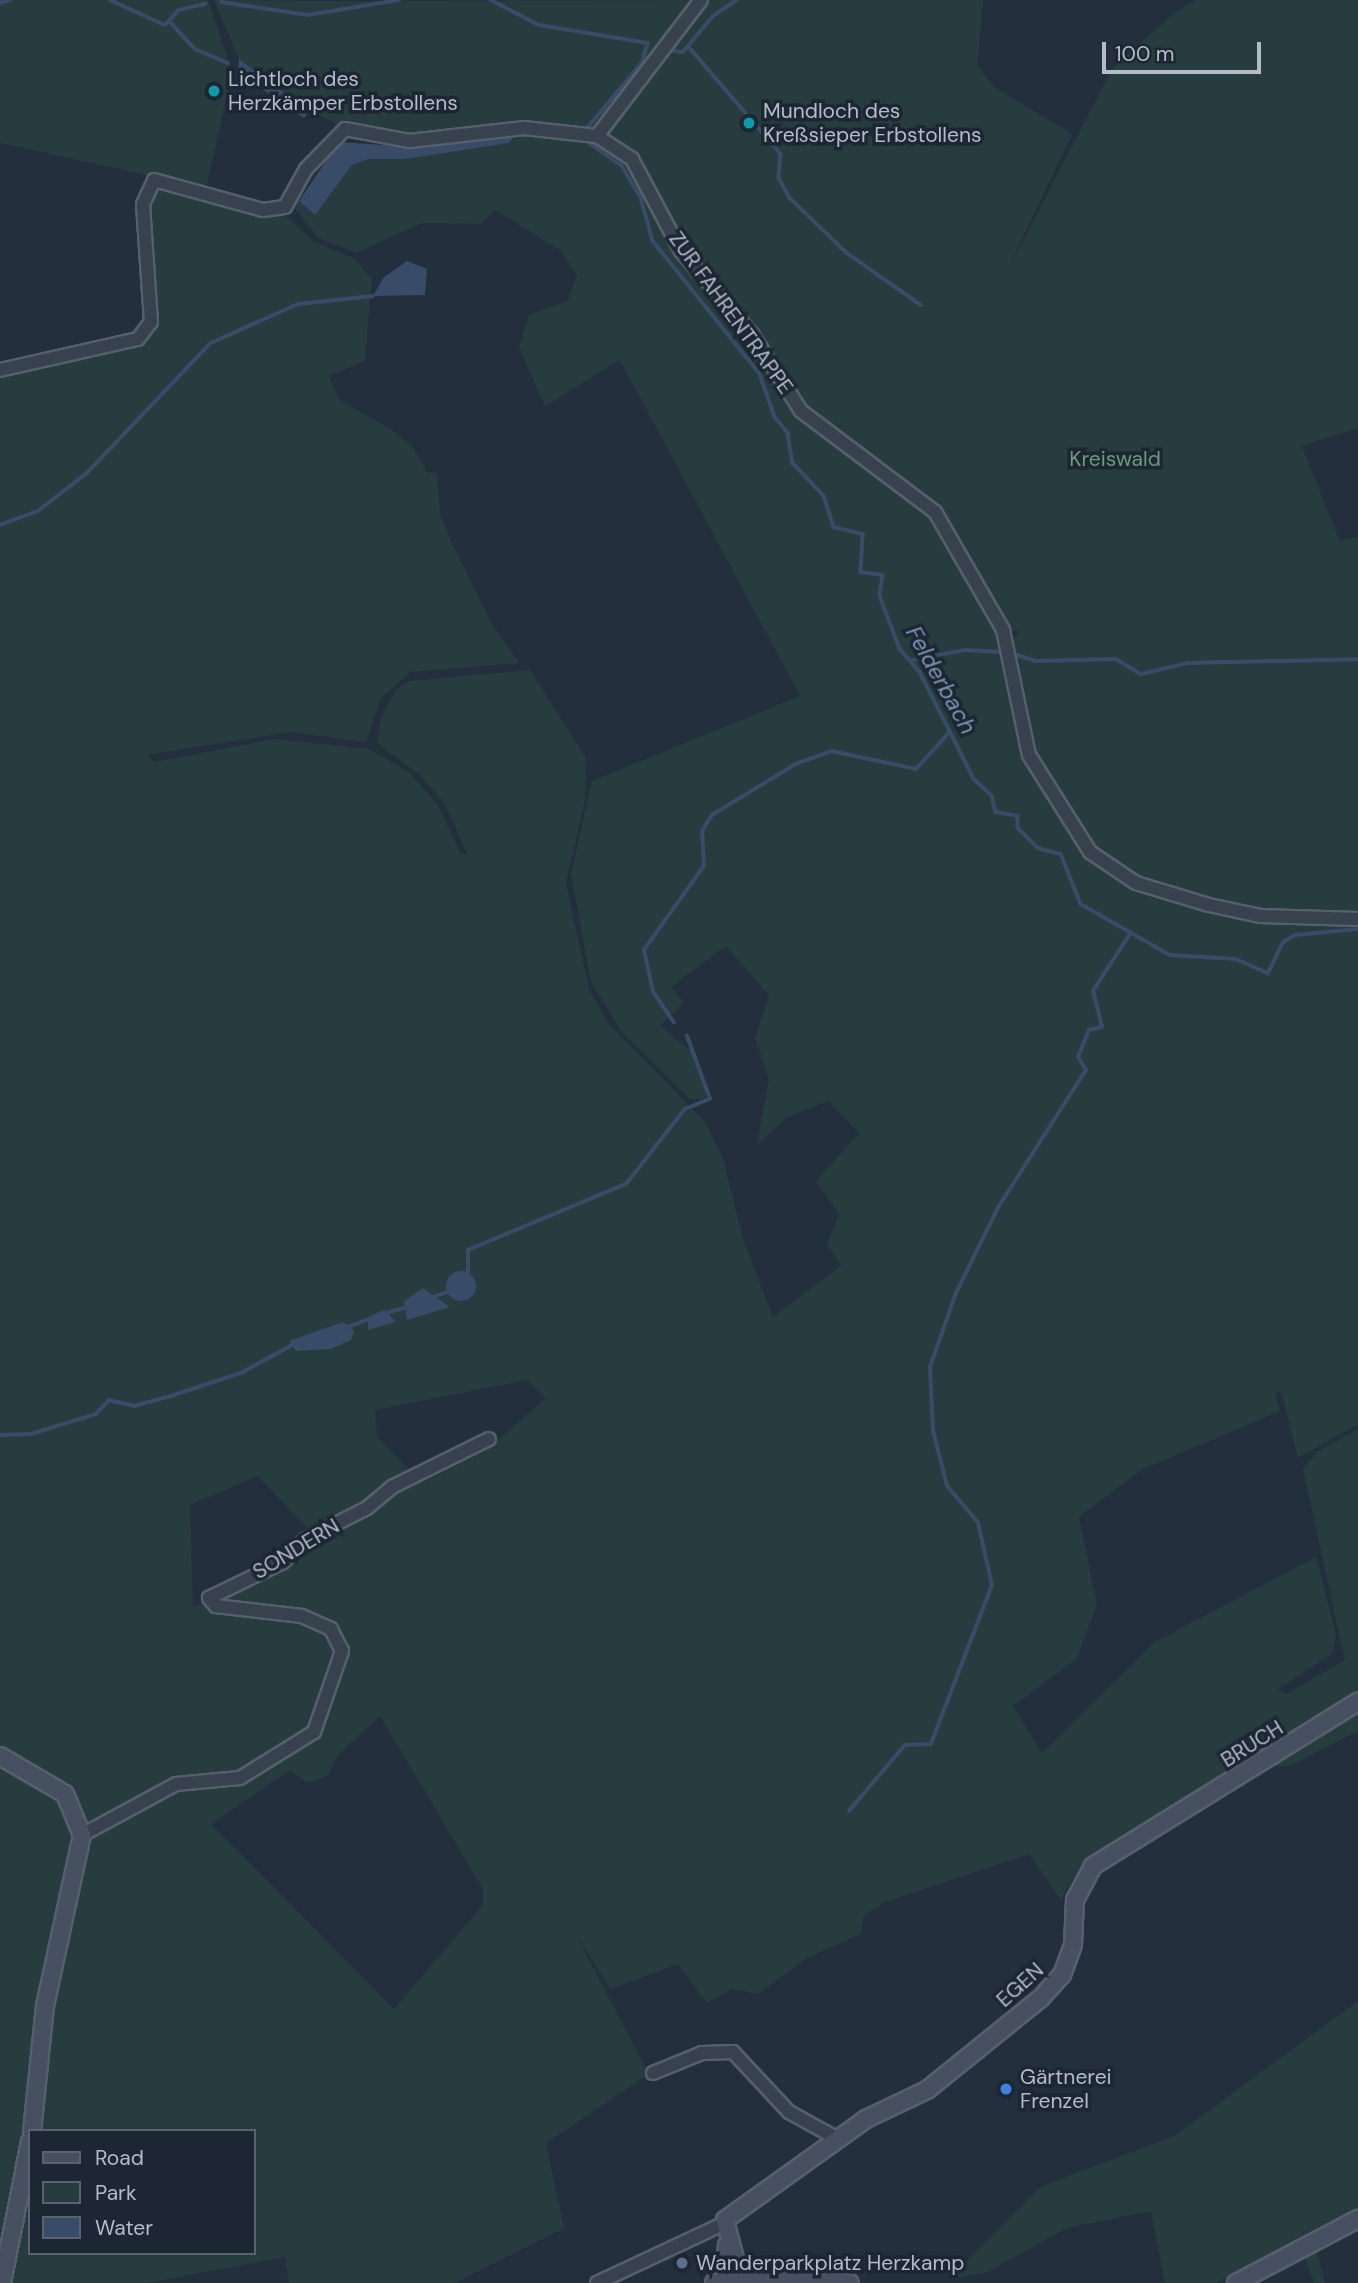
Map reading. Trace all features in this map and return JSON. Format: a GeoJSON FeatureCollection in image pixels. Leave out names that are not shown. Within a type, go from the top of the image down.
{"type":"FeatureCollection","features":[{"type":"Feature","properties":{"kind":"street"},"geometry":{"type":"LineString","coordinates":[[597,136],[701,0]]}},
{"type":"Feature","properties":{"kind":"street","name":"ZUR FAHRENTRAPPE"},"geometry":{"type":"LineString","coordinates":[[0,370],[138,339],[151,322],[143,204],[154,180],[263,210],[285,207],[306,169],[345,129],[410,141],[524,128],[597,136],[632,159],[681,251],[752,334],[802,411],[923,500],[949,532],[1003,629],[1029,755],[1090,852],[1136,883],[1209,905],[1260,916],[1358,919]]}},
{"type":"Feature","properties":{"kind":"street","name":"SONDERN"},"geometry":{"type":"LineString","coordinates":[[82,1835],[176,1784],[240,1778],[314,1732],[342,1651],[331,1629],[302,1616],[216,1606],[209,1598],[284,1562],[304,1540],[367,1508],[392,1486],[489,1439]]}},
{"type":"Feature","properties":{"kind":"street","name":"BRUCH"},"geometry":{"type":"LineString","coordinates":[[1167,1821],[1358,1702]]}},
{"type":"Feature","properties":{"kind":"street"},"geometry":{"type":"LineString","coordinates":[[0,1756],[65,1794],[82,1835],[45,2006],[32,2129]]}},
{"type":"Feature","properties":{"kind":"street","name":"EGEN"},"geometry":{"type":"LineString","coordinates":[[597,2283],[723,2224],[866,2119],[927,2090],[1041,1998],[1062,1975],[1073,1945],[1081,1882],[1100,1861],[1167,1821]]}},
{"type":"Feature","properties":{"kind":"street"},"geometry":{"type":"LineString","coordinates":[[653,2073],[702,2053],[733,2052],[789,2112],[840,2140]]}},
{"type":"Feature","properties":{"kind":"street"},"geometry":{"type":"LineString","coordinates":[[2,2283],[28,2152]]}},
{"type":"Feature","properties":{"kind":"street"},"geometry":{"type":"LineString","coordinates":[[1236,2283],[1358,2219]]}},
{"type":"Feature","properties":{"kind":"street"},"geometry":{"type":"LineString","coordinates":[[723,2224],[727,2245],[726,2281],[850,2283]]}},
{"type":"Feature","properties":{"kind":"green space"},"geometry":{"type":"Polygon","coordinates":[[[0,0],[208,0],[232,72],[206,188],[0,143],[0,0]]]}},
{"type":"Feature","properties":{"kind":"green space"},"geometry":{"type":"Polygon","coordinates":[[[214,0],[695,0],[596,130],[426,137],[342,127],[282,95],[239,59],[214,0]]]}},
{"type":"Feature","properties":{"kind":"green space","name":"Kreiswald"},"geometry":{"type":"Polygon","coordinates":[[[705,0],[983,0],[977,66],[995,88],[1072,134],[1003,280],[1112,69],[1173,14],[1196,0],[1358,0],[1358,428],[1302,446],[1340,541],[1358,537],[1358,916],[1245,912],[1176,894],[1082,850],[1117,878],[1211,910],[1248,918],[1358,922],[1358,1424],[1298,1458],[1281,1391],[1275,1394],[1280,1411],[1143,1469],[1079,1517],[1097,1605],[1077,1658],[1013,1706],[1042,1753],[1155,1642],[1316,1557],[1336,1635],[1333,1653],[1277,1690],[1287,1694],[1345,1660],[1303,1469],[1317,1452],[1358,1429],[1358,1693],[1115,1846],[1073,1879],[1061,1900],[1029,1854],[883,1903],[864,1916],[860,1934],[807,1958],[758,1994],[732,1989],[707,2003],[678,1964],[611,1989],[575,1933],[649,2074],[546,2143],[564,2228],[454,2283],[289,2283],[285,2257],[147,2283],[9,2283],[28,2189],[28,2255],[256,2255],[256,2129],[39,2129],[50,2010],[83,1836],[102,1828],[82,1833],[35,2013],[27,2126],[0,2249],[0,1763],[39,1786],[49,1778],[0,1749],[0,375],[35,363],[119,351],[140,341],[155,323],[147,205],[157,185],[237,208],[280,211],[314,242],[355,259],[372,279],[365,361],[329,376],[339,400],[389,428],[413,447],[427,473],[437,472],[440,513],[450,539],[492,624],[519,663],[410,672],[381,698],[366,742],[289,732],[148,755],[154,762],[275,739],[370,749],[409,773],[437,803],[461,854],[467,854],[445,804],[420,775],[377,743],[381,718],[396,690],[410,681],[530,670],[586,758],[585,800],[566,883],[589,989],[608,1023],[705,1122],[723,1159],[743,1239],[773,1317],[841,1266],[827,1244],[839,1214],[816,1181],[859,1133],[828,1101],[786,1118],[757,1145],[769,1079],[755,1039],[769,995],[726,946],[671,987],[684,1003],[660,1025],[692,1052],[707,1090],[705,1099],[690,1099],[622,1032],[591,982],[571,874],[592,781],[800,696],[620,360],[545,406],[519,347],[529,315],[567,301],[577,275],[560,250],[495,210],[481,224],[422,223],[356,253],[318,238],[293,206],[299,201],[315,215],[352,165],[368,159],[509,143],[519,132],[597,141],[636,170],[670,240],[750,334],[804,420],[941,524],[940,509],[804,412],[760,342],[675,239],[637,160],[609,134],[629,96],[705,0]],[[981,599],[1001,632],[1013,690],[1023,690],[1013,642],[1019,630],[1009,632],[981,599]],[[527,1380],[375,1410],[377,1437],[422,1483],[487,1450],[546,1398],[527,1380]],[[258,1476],[190,1505],[193,1608],[285,1564],[303,1546],[310,1531],[258,1476]],[[380,1716],[337,1756],[328,1776],[307,1783],[290,1770],[211,1824],[394,2009],[483,1905],[483,1889],[380,1716]]]}},
{"type":"Feature","properties":{"kind":"green space"},"geometry":{"type":"Polygon","coordinates":[[[1358,1709],[1358,1731],[1290,1766],[1269,1766],[1358,1709]]]}},
{"type":"Feature","properties":{"kind":"green space"},"geometry":{"type":"Polygon","coordinates":[[[1358,2001],[1358,2211],[1216,2283],[1165,2283],[1151,2211],[1067,2228],[987,2272],[949,2279],[1040,2187],[1176,2135],[1358,2001]]]}},
{"type":"Feature","properties":{"kind":"green space"},"geometry":{"type":"Polygon","coordinates":[[[1315,2244],[1325,2283],[1314,2283],[1302,2251],[1315,2244]]]}},
{"type":"Feature","properties":{"kind":"water"},"geometry":{"type":"Polygon","coordinates":[[[239,59],[309,111],[304,118],[238,72],[239,59]]]}},
{"type":"Feature","properties":{"kind":"water"},"geometry":{"type":"Polygon","coordinates":[[[514,136],[509,143],[405,159],[368,159],[352,165],[315,215],[299,201],[339,142],[413,147],[514,136]]]}},
{"type":"Feature","properties":{"kind":"water"},"geometry":{"type":"Polygon","coordinates":[[[407,261],[427,269],[425,295],[373,296],[384,277],[407,261]]]}},
{"type":"Feature","properties":{"kind":"water"},"geometry":{"type":"Polygon","coordinates":[[[461,1271],[472,1275],[476,1286],[472,1297],[461,1301],[450,1297],[446,1286],[450,1275],[461,1271]]]}},
{"type":"Feature","properties":{"kind":"water"},"geometry":{"type":"Polygon","coordinates":[[[423,1288],[450,1307],[407,1320],[404,1301],[423,1288]]]}},
{"type":"Feature","properties":{"kind":"water"},"geometry":{"type":"Polygon","coordinates":[[[384,1310],[396,1322],[368,1330],[368,1317],[384,1310]]]}},
{"type":"Feature","properties":{"kind":"water"},"geometry":{"type":"Polygon","coordinates":[[[343,1322],[354,1331],[351,1340],[331,1349],[296,1351],[289,1341],[343,1322]]]}},
{"type":"Feature","properties":{"kind":"waterway","name":"Felderbach"},"geometry":{"type":"LineString","coordinates":[[0,3],[10,0]]}},
{"type":"Feature","properties":{"kind":"waterway","name":"Felderbach"},"geometry":{"type":"LineString","coordinates":[[110,0],[165,25],[179,10],[205,4]]}},
{"type":"Feature","properties":{"kind":"waterway","name":"Felderbach"},"geometry":{"type":"LineString","coordinates":[[221,2],[308,15],[399,0]]}},
{"type":"Feature","properties":{"kind":"waterway","name":"Felderbach"},"geometry":{"type":"LineString","coordinates":[[491,0],[539,25],[648,43],[643,62],[588,128]]}},
{"type":"Feature","properties":{"kind":"waterway"},"geometry":{"type":"LineString","coordinates":[[668,50],[683,52],[713,16],[737,0]]}},
{"type":"Feature","properties":{"kind":"waterway"},"geometry":{"type":"LineString","coordinates":[[171,23],[195,49],[228,63]]}},
{"type":"Feature","properties":{"kind":"waterway"},"geometry":{"type":"LineString","coordinates":[[689,47],[781,154],[779,178],[790,198],[847,253],[921,305]]}},
{"type":"Feature","properties":{"kind":"waterway","name":"Felderbach"},"geometry":{"type":"LineString","coordinates":[[588,142],[622,166],[641,198],[653,241],[760,374],[775,417],[788,433],[793,463],[824,496],[834,527],[863,534],[861,572],[883,575],[880,596],[900,649],[920,672],[974,779],[992,796],[996,812],[1018,816],[1018,828],[1038,848],[1061,854],[1081,904],[1170,955],[1236,959],[1268,973],[1283,942],[1295,935],[1358,929]]}},
{"type":"Feature","properties":{"kind":"waterway"},"geometry":{"type":"LineString","coordinates":[[0,525],[38,511],[87,473],[211,343],[298,304],[373,296]]}},
{"type":"Feature","properties":{"kind":"waterway"},"geometry":{"type":"LineString","coordinates":[[912,660],[965,650],[1003,652]]}},
{"type":"Feature","properties":{"kind":"waterway"},"geometry":{"type":"LineString","coordinates":[[1010,653],[1036,661],[1116,659],[1141,674],[1188,663],[1358,659]]}},
{"type":"Feature","properties":{"kind":"waterway"},"geometry":{"type":"LineString","coordinates":[[674,1023],[653,992],[644,950],[704,866],[702,831],[712,815],[796,764],[832,751],[916,769],[949,733]]}},
{"type":"Feature","properties":{"kind":"waterway"},"geometry":{"type":"LineString","coordinates":[[849,1811],[905,1745],[931,1744],[992,1585],[978,1523],[947,1486],[933,1431],[930,1367],[956,1293],[999,1206],[1086,1070],[1078,1057],[1089,1030],[1102,1027],[1093,991],[1130,934]]}},
{"type":"Feature","properties":{"kind":"waterway"},"geometry":{"type":"LineString","coordinates":[[468,1279],[468,1250],[626,1184],[685,1109],[710,1099],[687,1036]]}},
{"type":"Feature","properties":{"kind":"waterway"},"geometry":{"type":"LineString","coordinates":[[434,1297],[453,1290]]}},
{"type":"Feature","properties":{"kind":"waterway"},"geometry":{"type":"LineString","coordinates":[[384,1314],[407,1307]]}},
{"type":"Feature","properties":{"kind":"waterway"},"geometry":{"type":"LineString","coordinates":[[345,1328],[367,1320]]}},
{"type":"Feature","properties":{"kind":"waterway"},"geometry":{"type":"LineString","coordinates":[[0,1435],[31,1434],[96,1414],[109,1400],[134,1406],[171,1396],[241,1373],[294,1344]]}},
{"type":"Feature","properties":{"kind":"place","name":"Lichtloch des Herzkämper Erbstollens"},"geometry":{"type":"Point","coordinates":[214,91]}},
{"type":"Feature","properties":{"kind":"place","name":"Mundloch des Kreßsieper Erbstollens"},"geometry":{"type":"Point","coordinates":[749,123]}},
{"type":"Feature","properties":{"kind":"place","name":"Gärtnerei Frenzel"},"geometry":{"type":"Point","coordinates":[1006,2089]}},
{"type":"Feature","properties":{"kind":"place","name":"Wanderparkplatz Herzkamp"},"geometry":{"type":"Point","coordinates":[682,2263]}}]}
